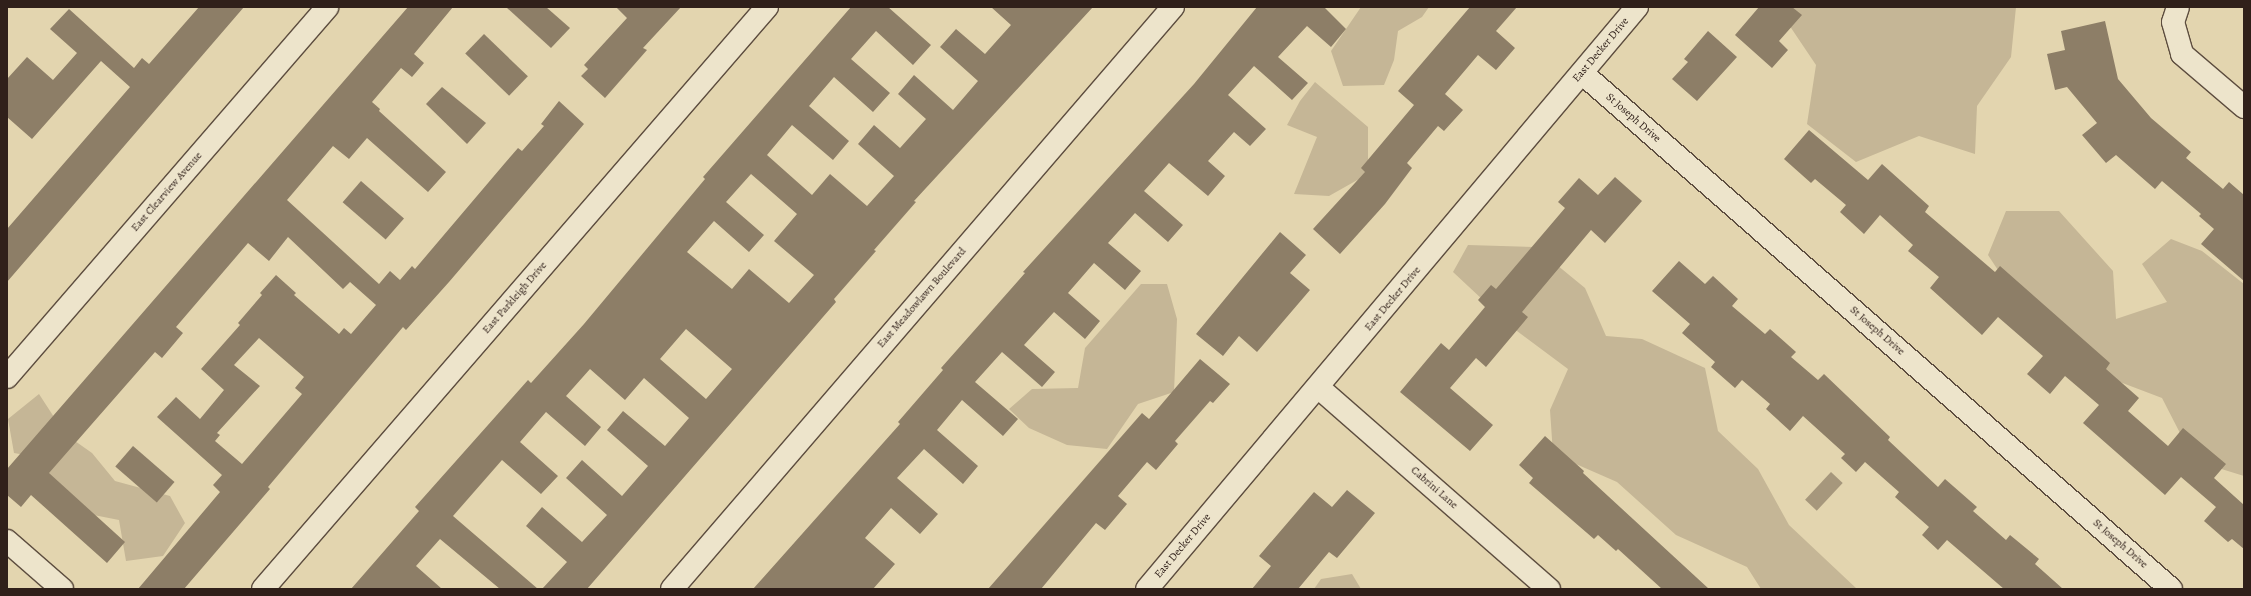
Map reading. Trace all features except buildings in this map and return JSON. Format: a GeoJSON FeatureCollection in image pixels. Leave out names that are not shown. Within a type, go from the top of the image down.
{"type":"FeatureCollection","features":[{"type":"Feature","properties":{"kind":"street","name":"East Clearview Avenue"},"geometry":{"type":"LineString","coordinates":[[7,377],[327,7]]}},
{"type":"Feature","properties":{"kind":"street","name":"East Parkleigh Drive"},"geometry":{"type":"LineString","coordinates":[[263,589],[767,7]]}},
{"type":"Feature","properties":{"kind":"street","name":"East Meadowlawn Boulevard"},"geometry":{"type":"LineString","coordinates":[[672,589],[1173,7]]}},
{"type":"Feature","properties":{"kind":"street","name":"East Decker Drive"},"geometry":{"type":"LineString","coordinates":[[1147,589],[1318,388],[1637,7]]}},
{"type":"Feature","properties":{"kind":"street"},"geometry":{"type":"LineString","coordinates":[[2178,7],[2173,22],[2182,54],[2244,107]]}},
{"type":"Feature","properties":{"kind":"street","name":"St Joseph Drive"},"geometry":{"type":"LineString","coordinates":[[1582,73],[2172,589]]}},
{"type":"Feature","properties":{"kind":"street","name":"Cabrini Lane"},"geometry":{"type":"LineString","coordinates":[[1318,388],[1549,589]]}},
{"type":"Feature","properties":{"kind":"street"},"geometry":{"type":"LineString","coordinates":[[7,541],[62,589]]}},
{"type":"Feature","properties":{"kind":"shaded area"},"geometry":{"type":"Polygon","coordinates":[[[1361,7],[1429,7],[1422,17],[1398,31],[1394,60],[1384,85],[1343,86],[1331,51],[1361,7]]]}},
{"type":"Feature","properties":{"kind":"shaded area"},"geometry":{"type":"Polygon","coordinates":[[[1777,7],[2016,7],[2011,57],[1977,106],[1975,154],[1919,136],[1856,162],[1807,124],[1816,65],[1777,7]]]}},
{"type":"Feature","properties":{"kind":"shaded area"},"geometry":{"type":"Polygon","coordinates":[[[1315,82],[1368,127],[1368,174],[1329,196],[1294,194],[1317,137],[1287,125],[1300,101],[1315,82]]]}},
{"type":"Feature","properties":{"kind":"shaded area"},"geometry":{"type":"Polygon","coordinates":[[[2006,211],[2059,211],[2113,271],[2116,319],[2167,302],[2142,264],[2171,239],[2202,251],[2244,284],[2244,476],[2186,458],[2181,435],[2162,398],[2112,379],[2029,317],[1988,255],[2006,211]]]}},
{"type":"Feature","properties":{"kind":"shaded area"},"geometry":{"type":"Polygon","coordinates":[[[1468,245],[1535,247],[1585,288],[1606,336],[1642,339],[1705,368],[1718,431],[1758,469],[1789,525],[1857,589],[1761,589],[1747,567],[1676,535],[1617,482],[1553,454],[1550,410],[1568,369],[1513,328],[1453,272],[1468,245]]]}},
{"type":"Feature","properties":{"kind":"shaded area"},"geometry":{"type":"Polygon","coordinates":[[[1141,284],[1167,284],[1177,319],[1174,392],[1138,404],[1107,449],[1067,445],[1029,428],[1009,409],[1032,389],[1078,388],[1085,348],[1141,284]]]}},
{"type":"Feature","properties":{"kind":"shaded area"},"geometry":{"type":"Polygon","coordinates":[[[39,394],[65,434],[92,453],[115,481],[170,496],[185,523],[163,556],[126,561],[119,520],[48,506],[47,459],[14,453],[8,419],[39,394]]]}},
{"type":"Feature","properties":{"kind":"shaded area"},"geometry":{"type":"Polygon","coordinates":[[[1831,472],[1843,483],[1817,511],[1805,500],[1831,472]]]}},
{"type":"Feature","properties":{"kind":"shaded area"},"geometry":{"type":"Polygon","coordinates":[[[1352,574],[1361,589],[1314,589],[1321,579],[1352,574]]]}}]}
